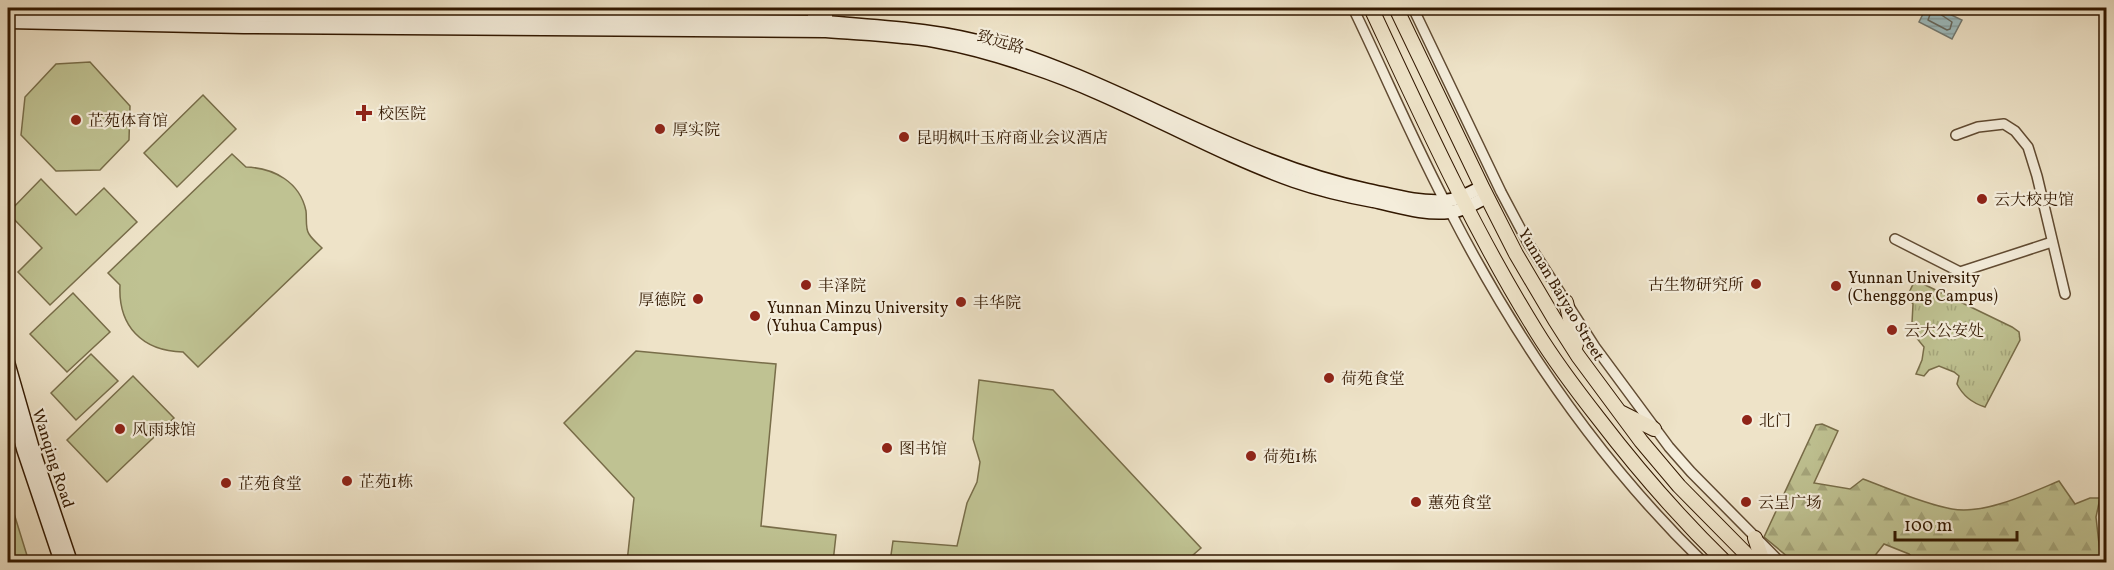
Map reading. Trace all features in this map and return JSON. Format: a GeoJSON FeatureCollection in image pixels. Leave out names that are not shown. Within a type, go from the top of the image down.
{"type":"FeatureCollection","features":[{"type":"Feature","properties":{"kind":"main road"},"geometry":{"type":"LineString","coordinates":[[814,8],[820,27]]}},
{"type":"Feature","properties":{"kind":"main road"},"geometry":{"type":"LineString","coordinates":[[820,27],[826,8]]}},
{"type":"Feature","properties":{"kind":"main road"},"geometry":{"type":"LineString","coordinates":[[1371,8],[1463,202],[1488,251],[1536,332],[1626,454],[1665,500],[1725,562]]}},
{"type":"Feature","properties":{"kind":"main road","name":"Yunnan Baiyao Street"},"geometry":{"type":"LineString","coordinates":[[1396,8],[1484,192],[1555,320],[1578,356],[1679,486],[1754,562]]}},
{"type":"Feature","properties":{"kind":"main road","name":"致远路"},"geometry":{"type":"LineString","coordinates":[[8,13],[820,27],[935,41],[988,53],[1080,86],[1250,163],[1294,181],[1336,194],[1430,212],[1463,202],[1484,192]]}},
{"type":"Feature","properties":{"kind":"main road","name":"致远路"},"geometry":{"type":"LineString","coordinates":[[8,22],[244,27],[820,27]]}},
{"type":"Feature","properties":{"kind":"main road"},"geometry":{"type":"LineString","coordinates":[[1433,141],[1440,144],[1447,142],[1455,131]]}},
{"type":"Feature","properties":{"kind":"main road"},"geometry":{"type":"LineString","coordinates":[[1488,251],[1491,243],[1497,239],[1504,238],[1510,241]]}},
{"type":"Feature","properties":{"kind":"main road"},"geometry":{"type":"LineString","coordinates":[[1566,303],[1578,356]]}},
{"type":"Feature","properties":{"kind":"main road","name":"Wanqing Road"},"geometry":{"type":"LineString","coordinates":[[8,362],[33,449],[71,562]]}},
{"type":"Feature","properties":{"kind":"main road","name":"Wanqing Road"},"geometry":{"type":"LineString","coordinates":[[8,393],[23,449],[61,562]]}},
{"type":"Feature","properties":{"kind":"main road"},"geometry":{"type":"LineString","coordinates":[[1618,410],[1654,429]]}},
{"type":"Feature","properties":{"kind":"main road"},"geometry":{"type":"LineString","coordinates":[[1755,538],[1763,562]]}},
{"type":"Feature","properties":{"kind":"street"},"geometry":{"type":"LineString","coordinates":[[1353,8],[1447,207],[1524,339],[1575,415],[1653,509],[1703,562]]}},
{"type":"Feature","properties":{"kind":"street"},"geometry":{"type":"LineString","coordinates":[[1413,8],[1501,192],[1528,243],[1595,347],[1654,429],[1691,472],[1779,562]]}},
{"type":"Feature","properties":{"kind":"street"},"geometry":{"type":"LineString","coordinates":[[1956,135],[1978,127],[2004,124],[2015,131],[2028,147],[2065,294]]}},
{"type":"Feature","properties":{"kind":"street"},"geometry":{"type":"LineString","coordinates":[[1895,239],[1960,272],[2052,242]]}},
{"type":"Feature","properties":{"kind":"green space","name":"芷苑体育馆"},"geometry":{"type":"Polygon","coordinates":[[[90,62],[130,106],[129,140],[100,170],[56,171],[21,135],[25,97],[56,64],[90,62]]]}},
{"type":"Feature","properties":{"kind":"green space"},"geometry":{"type":"Polygon","coordinates":[[[203,95],[236,129],[177,187],[144,153],[203,95]]]}},
{"type":"Feature","properties":{"kind":"green space"},"geometry":{"type":"Polygon","coordinates":[[[232,154],[246,167],[266,170],[284,178],[292,185],[303,201],[308,232],[322,248],[198,367],[183,352],[156,347],[135,334],[123,313],[120,285],[108,273],[232,154]]]}},
{"type":"Feature","properties":{"kind":"green space"},"geometry":{"type":"Polygon","coordinates":[[[41,179],[76,215],[104,188],[137,222],[50,305],[18,272],[42,248],[8,213],[41,179]]]}},
{"type":"Feature","properties":{"kind":"green space"},"geometry":{"type":"Polygon","coordinates":[[[1915,280],[2019,332],[2020,340],[1985,407],[1965,395],[1957,384],[1959,376],[1954,372],[1939,366],[1929,370],[1924,376],[1916,374],[1924,347],[1915,336],[1912,323],[1913,304],[1907,297],[1915,280]]]}},
{"type":"Feature","properties":{"kind":"green space"},"geometry":{"type":"Polygon","coordinates":[[[73,293],[110,332],[67,372],[30,334],[73,293]]]}},
{"type":"Feature","properties":{"kind":"green space"},"geometry":{"type":"Polygon","coordinates":[[[636,351],[776,364],[761,526],[836,535],[833,562],[627,562],[634,498],[564,423],[636,351]]]}},
{"type":"Feature","properties":{"kind":"green space"},"geometry":{"type":"Polygon","coordinates":[[[91,354],[118,381],[76,420],[51,393],[91,354]]]}},
{"type":"Feature","properties":{"kind":"green space","name":"风雨球馆"},"geometry":{"type":"Polygon","coordinates":[[[133,376],[174,418],[107,482],[67,440],[133,376]]]}},
{"type":"Feature","properties":{"kind":"green space"},"geometry":{"type":"Polygon","coordinates":[[[979,380],[1053,390],[1201,548],[1185,562],[890,562],[893,541],[957,546],[967,503],[977,482],[980,462],[973,439],[979,380]]]}},
{"type":"Feature","properties":{"kind":"green space"},"geometry":{"type":"Polygon","coordinates":[[[1822,424],[1838,431],[1814,483],[1850,489],[1863,479],[1930,504],[1965,510],[2007,502],[2059,481],[2075,504],[2090,498],[2100,498],[2096,517],[2101,562],[1917,562],[1909,554],[1884,544],[1870,562],[1794,562],[1764,537],[1816,425],[1822,424]]]}},
{"type":"Feature","properties":{"kind":"green space"},"geometry":{"type":"Polygon","coordinates":[[[8,494],[29,562],[8,562],[8,494]]]}},
{"type":"Feature","properties":{"kind":"water"},"geometry":{"type":"Polygon","coordinates":[[[1926,8],[1937,8],[1962,20],[1952,39],[1919,22],[1926,8]]]}},
{"type":"Feature","properties":{"kind":"place","name":"校医院"},"geometry":{"type":"Point","coordinates":[364,113]}},
{"type":"Feature","properties":{"kind":"place","name":"芷苑体育馆"},"geometry":{"type":"Point","coordinates":[76,120]}},
{"type":"Feature","properties":{"kind":"place","name":"厚实院"},"geometry":{"type":"Point","coordinates":[660,129]}},
{"type":"Feature","properties":{"kind":"place","name":"昆明枫叶玉府商业会议酒店"},"geometry":{"type":"Point","coordinates":[904,137]}},
{"type":"Feature","properties":{"kind":"place","name":"云大校史馆"},"geometry":{"type":"Point","coordinates":[1982,199]}},
{"type":"Feature","properties":{"kind":"place","name":"古生物研究所"},"geometry":{"type":"Point","coordinates":[1756,284]}},
{"type":"Feature","properties":{"kind":"place","name":"丰泽院"},"geometry":{"type":"Point","coordinates":[806,285]}},
{"type":"Feature","properties":{"kind":"place","name":"Yunnan University (Chenggong Campus)"},"geometry":{"type":"Point","coordinates":[1836,286]}},
{"type":"Feature","properties":{"kind":"place","name":"厚德院"},"geometry":{"type":"Point","coordinates":[698,299]}},
{"type":"Feature","properties":{"kind":"place","name":"丰华院"},"geometry":{"type":"Point","coordinates":[961,302]}},
{"type":"Feature","properties":{"kind":"place","name":"Yunnan Minzu University (Yuhua Campus)"},"geometry":{"type":"Point","coordinates":[755,316]}},
{"type":"Feature","properties":{"kind":"place","name":"云大公安处"},"geometry":{"type":"Point","coordinates":[1892,330]}},
{"type":"Feature","properties":{"kind":"place","name":"荷苑食堂"},"geometry":{"type":"Point","coordinates":[1329,378]}},
{"type":"Feature","properties":{"kind":"place","name":"北门"},"geometry":{"type":"Point","coordinates":[1747,420]}},
{"type":"Feature","properties":{"kind":"place","name":"风雨球馆"},"geometry":{"type":"Point","coordinates":[120,429]}},
{"type":"Feature","properties":{"kind":"place","name":"图书馆"},"geometry":{"type":"Point","coordinates":[887,448]}},
{"type":"Feature","properties":{"kind":"place","name":"荷苑1栋"},"geometry":{"type":"Point","coordinates":[1251,456]}},
{"type":"Feature","properties":{"kind":"place","name":"芷苑1栋"},"geometry":{"type":"Point","coordinates":[347,481]}},
{"type":"Feature","properties":{"kind":"place","name":"芷苑食堂"},"geometry":{"type":"Point","coordinates":[226,483]}},
{"type":"Feature","properties":{"kind":"place","name":"蕙苑食堂"},"geometry":{"type":"Point","coordinates":[1416,502]}},
{"type":"Feature","properties":{"kind":"place","name":"云呈广场"},"geometry":{"type":"Point","coordinates":[1746,502]}}]}
